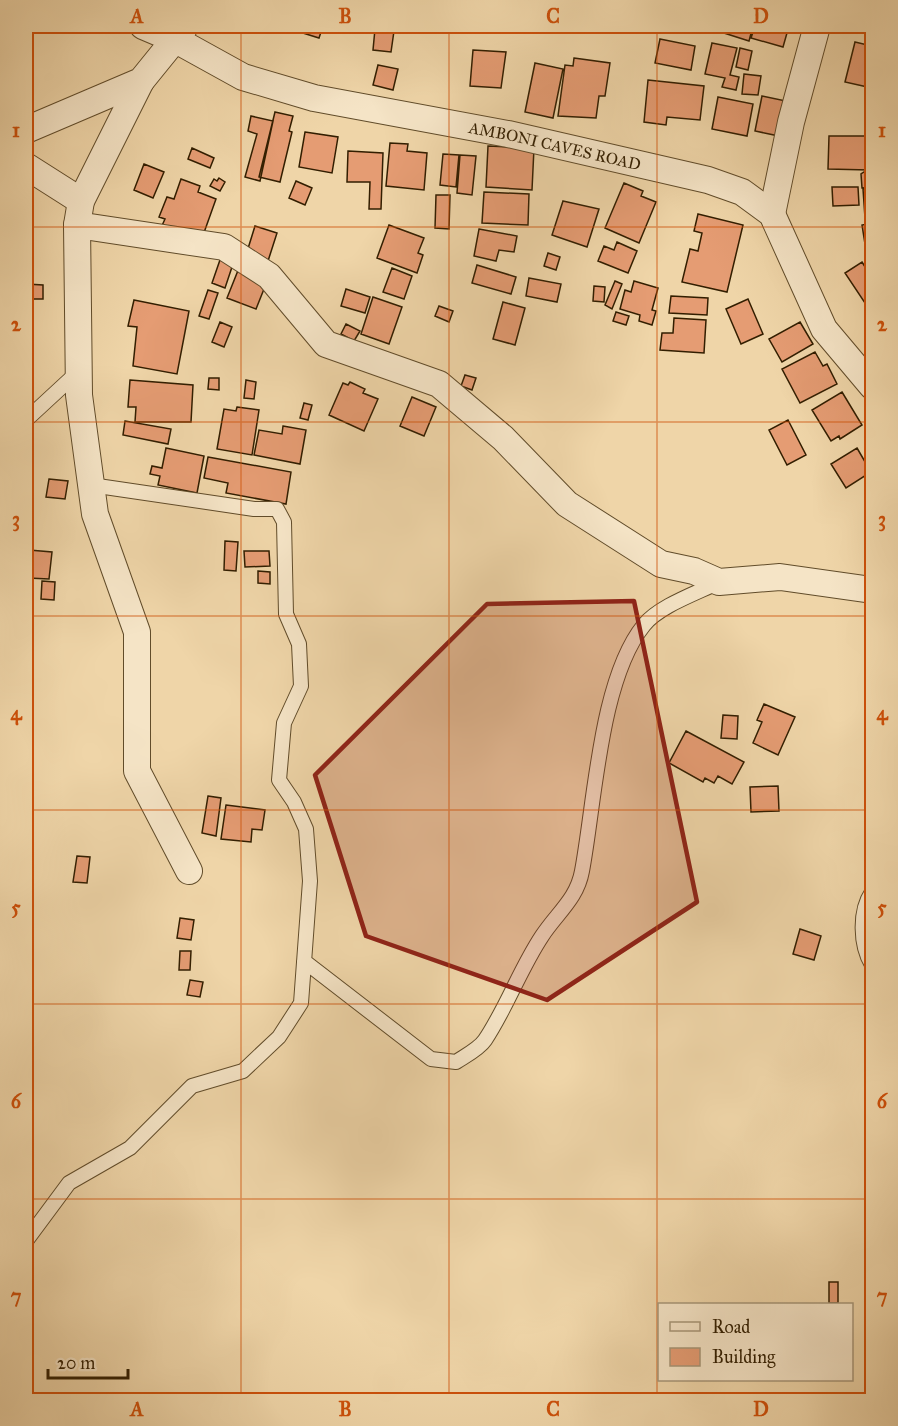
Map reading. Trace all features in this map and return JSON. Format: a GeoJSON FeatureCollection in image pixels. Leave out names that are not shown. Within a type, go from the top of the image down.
{"type":"FeatureCollection","features":[{"type":"Feature","properties":{"kind":"street","name":"AMBONI CAVES ROAD"},"geometry":{"type":"LineString","coordinates":[[143,26],[181,33],[243,77],[304,95],[508,134],[708,180],[742,192],[772,214],[824,329],[873,386]]}},
{"type":"Feature","properties":{"kind":"street"},"geometry":{"type":"LineString","coordinates":[[772,214],[791,122],[817,26]]}},
{"type":"Feature","properties":{"kind":"street"},"geometry":{"type":"LineString","coordinates":[[181,33],[144,78],[79,213],[79,395],[95,514],[136,632],[137,771],[189,872]]}},
{"type":"Feature","properties":{"kind":"street"},"geometry":{"type":"LineString","coordinates":[[26,130],[144,78]]}},
{"type":"Feature","properties":{"kind":"street"},"geometry":{"type":"LineString","coordinates":[[26,166],[79,213],[224,248],[268,276],[326,344],[439,384],[503,438],[567,504],[661,564],[694,572],[719,582],[780,577],[873,590]]}},
{"type":"Feature","properties":{"kind":"lane"},"geometry":{"type":"LineString","coordinates":[[26,420],[79,371]]}},
{"type":"Feature","properties":{"kind":"lane"},"geometry":{"type":"LineString","coordinates":[[26,1241],[69,1183],[130,1148],[192,1086],[243,1071],[279,1037],[301,1003],[310,880],[306,830],[294,802],[279,780],[284,723],[301,686],[300,644],[286,614],[284,522],[278,509],[254,509],[91,485]]}},
{"type":"Feature","properties":{"kind":"lane"},"geometry":{"type":"LineString","coordinates":[[304,961],[431,1059],[456,1062],[484,1042],[542,935],[571,901],[582,873],[590,808],[609,715],[627,650],[645,623],[674,604],[719,582]]}},
{"type":"Feature","properties":{"kind":"lane"},"geometry":{"type":"LineString","coordinates":[[873,892],[868,899],[862,942],[873,965]]}},
{"type":"Feature","properties":{"kind":"highlighted area"},"geometry":{"type":"Polygon","coordinates":[[[634,601],[697,902],[547,1000],[366,936],[315,775],[487,604],[634,601]]]}},
{"type":"Feature","properties":{"kind":"building"},"geometry":{"type":"Polygon","coordinates":[[[291,26],[323,26],[319,38],[290,29],[291,26]]]}},
{"type":"Feature","properties":{"kind":"building"},"geometry":{"type":"Polygon","coordinates":[[[702,26],[753,26],[749,41],[702,26]]]}},
{"type":"Feature","properties":{"kind":"building"},"geometry":{"type":"Polygon","coordinates":[[[755,26],[789,26],[783,47],[751,38],[755,26]]]}},
{"type":"Feature","properties":{"kind":"building"},"geometry":{"type":"Polygon","coordinates":[[[375,29],[394,31],[391,52],[373,50],[375,29]]]}},
{"type":"Feature","properties":{"kind":"building"},"geometry":{"type":"Polygon","coordinates":[[[660,39],[695,46],[691,70],[655,63],[660,39]]]}},
{"type":"Feature","properties":{"kind":"building"},"geometry":{"type":"Polygon","coordinates":[[[855,42],[872,46],[872,88],[845,82],[855,42]]]}},
{"type":"Feature","properties":{"kind":"building"},"geometry":{"type":"Polygon","coordinates":[[[712,43],[737,48],[730,75],[739,77],[736,90],[722,87],[725,78],[705,74],[712,43]]]}},
{"type":"Feature","properties":{"kind":"building"},"geometry":{"type":"Polygon","coordinates":[[[740,48],[752,51],[748,70],[736,67],[740,48]]]}},
{"type":"Feature","properties":{"kind":"building"},"geometry":{"type":"Polygon","coordinates":[[[473,50],[506,52],[501,88],[470,86],[473,50]]]}},
{"type":"Feature","properties":{"kind":"building"},"geometry":{"type":"Polygon","coordinates":[[[574,58],[610,63],[605,96],[599,96],[596,118],[558,116],[565,65],[573,66],[574,58]]]}},
{"type":"Feature","properties":{"kind":"building"},"geometry":{"type":"Polygon","coordinates":[[[535,63],[563,69],[553,118],[525,112],[535,63]]]}},
{"type":"Feature","properties":{"kind":"building"},"geometry":{"type":"Polygon","coordinates":[[[378,65],[398,69],[393,90],[373,85],[378,65]]]}},
{"type":"Feature","properties":{"kind":"building"},"geometry":{"type":"Polygon","coordinates":[[[744,74],[761,76],[758,95],[742,94],[744,74]]]}},
{"type":"Feature","properties":{"kind":"building"},"geometry":{"type":"Polygon","coordinates":[[[648,80],[704,86],[700,120],[667,117],[666,125],[644,122],[648,80]]]}},
{"type":"Feature","properties":{"kind":"building"},"geometry":{"type":"Polygon","coordinates":[[[762,96],[786,101],[779,136],[755,131],[762,96]]]}},
{"type":"Feature","properties":{"kind":"building"},"geometry":{"type":"Polygon","coordinates":[[[718,97],[753,104],[747,136],[712,129],[718,97]]]}},
{"type":"Feature","properties":{"kind":"building"},"geometry":{"type":"Polygon","coordinates":[[[275,112],[293,116],[289,131],[292,132],[280,182],[259,177],[275,112]]]}},
{"type":"Feature","properties":{"kind":"building"},"geometry":{"type":"Polygon","coordinates":[[[251,116],[273,121],[260,181],[245,177],[257,134],[248,131],[251,116]]]}},
{"type":"Feature","properties":{"kind":"building"},"geometry":{"type":"Polygon","coordinates":[[[305,132],[338,137],[332,173],[299,167],[305,132]]]}},
{"type":"Feature","properties":{"kind":"building"},"geometry":{"type":"Polygon","coordinates":[[[829,136],[870,136],[869,170],[828,169],[829,136]]]}},
{"type":"Feature","properties":{"kind":"building"},"geometry":{"type":"Polygon","coordinates":[[[390,143],[408,144],[407,151],[427,153],[424,190],[386,186],[390,143]]]}},
{"type":"Feature","properties":{"kind":"building"},"geometry":{"type":"Polygon","coordinates":[[[488,146],[534,148],[532,190],[486,187],[488,146]]]}},
{"type":"Feature","properties":{"kind":"building"},"geometry":{"type":"Polygon","coordinates":[[[192,148],[214,158],[210,168],[188,159],[192,148]]]}},
{"type":"Feature","properties":{"kind":"building"},"geometry":{"type":"Polygon","coordinates":[[[348,151],[383,153],[381,209],[369,209],[370,182],[347,182],[348,151]]]}},
{"type":"Feature","properties":{"kind":"building"},"geometry":{"type":"Polygon","coordinates":[[[443,154],[459,155],[456,187],[440,185],[443,154]]]}},
{"type":"Feature","properties":{"kind":"building"},"geometry":{"type":"Polygon","coordinates":[[[460,155],[476,156],[472,195],[457,193],[460,155]]]}},
{"type":"Feature","properties":{"kind":"building"},"geometry":{"type":"Polygon","coordinates":[[[144,164],[164,172],[153,198],[134,190],[144,164]]]}},
{"type":"Feature","properties":{"kind":"building"},"geometry":{"type":"Polygon","coordinates":[[[872,172],[872,187],[862,188],[861,174],[872,172]]]}},
{"type":"Feature","properties":{"kind":"building"},"geometry":{"type":"Polygon","coordinates":[[[219,178],[225,182],[220,191],[210,186],[214,179],[217,181],[219,178]]]}},
{"type":"Feature","properties":{"kind":"building"},"geometry":{"type":"Polygon","coordinates":[[[181,179],[200,186],[198,192],[216,199],[201,241],[160,230],[165,219],[159,217],[167,197],[174,199],[181,179]]]}},
{"type":"Feature","properties":{"kind":"building"},"geometry":{"type":"Polygon","coordinates":[[[296,181],[312,188],[305,205],[289,198],[296,181]]]}},
{"type":"Feature","properties":{"kind":"building"},"geometry":{"type":"Polygon","coordinates":[[[624,183],[643,191],[641,196],[656,202],[639,243],[605,228],[624,183]]]}},
{"type":"Feature","properties":{"kind":"building"},"geometry":{"type":"Polygon","coordinates":[[[832,187],[858,187],[859,205],[833,206],[832,187]]]}},
{"type":"Feature","properties":{"kind":"building"},"geometry":{"type":"Polygon","coordinates":[[[863,189],[872,189],[872,217],[865,218],[863,189]]]}},
{"type":"Feature","properties":{"kind":"building"},"geometry":{"type":"Polygon","coordinates":[[[484,192],[529,194],[528,225],[482,223],[484,192]]]}},
{"type":"Feature","properties":{"kind":"building"},"geometry":{"type":"Polygon","coordinates":[[[436,195],[450,195],[449,229],[435,228],[436,195]]]}},
{"type":"Feature","properties":{"kind":"building"},"geometry":{"type":"Polygon","coordinates":[[[563,201],[599,209],[587,247],[552,235],[563,201]]]}},
{"type":"Feature","properties":{"kind":"building"},"geometry":{"type":"Polygon","coordinates":[[[698,214],[743,225],[727,292],[682,282],[690,249],[698,251],[702,233],[694,231],[698,214]]]}},
{"type":"Feature","properties":{"kind":"building"},"geometry":{"type":"Polygon","coordinates":[[[872,223],[872,243],[865,244],[862,225],[872,223]]]}},
{"type":"Feature","properties":{"kind":"building"},"geometry":{"type":"Polygon","coordinates":[[[389,225],[424,238],[418,253],[423,255],[417,273],[377,258],[389,225]]]}},
{"type":"Feature","properties":{"kind":"building"},"geometry":{"type":"Polygon","coordinates":[[[255,226],[277,233],[268,261],[246,255],[255,226]]]}},
{"type":"Feature","properties":{"kind":"building"},"geometry":{"type":"Polygon","coordinates":[[[479,229],[517,236],[514,252],[499,250],[496,261],[474,256],[479,229]]]}},
{"type":"Feature","properties":{"kind":"building"},"geometry":{"type":"Polygon","coordinates":[[[617,242],[637,251],[628,273],[598,261],[604,246],[614,250],[617,242]]]}},
{"type":"Feature","properties":{"kind":"building"},"geometry":{"type":"Polygon","coordinates":[[[548,253],[560,257],[556,270],[544,266],[548,253]]]}},
{"type":"Feature","properties":{"kind":"building"},"geometry":{"type":"Polygon","coordinates":[[[221,257],[234,261],[225,288],[212,283],[221,257]]]}},
{"type":"Feature","properties":{"kind":"building"},"geometry":{"type":"Polygon","coordinates":[[[862,262],[872,278],[872,307],[869,309],[845,273],[862,262]]]}},
{"type":"Feature","properties":{"kind":"building"},"geometry":{"type":"Polygon","coordinates":[[[477,265],[516,277],[511,294],[472,283],[477,265]]]}},
{"type":"Feature","properties":{"kind":"building"},"geometry":{"type":"Polygon","coordinates":[[[239,268],[268,279],[256,309],[227,298],[239,268]]]}},
{"type":"Feature","properties":{"kind":"building"},"geometry":{"type":"Polygon","coordinates":[[[392,268],[412,276],[404,299],[383,292],[392,268]]]}},
{"type":"Feature","properties":{"kind":"building"},"geometry":{"type":"Polygon","coordinates":[[[529,278],[561,284],[557,302],[526,296],[529,278]]]}},
{"type":"Feature","properties":{"kind":"building"},"geometry":{"type":"Polygon","coordinates":[[[615,281],[622,284],[612,309],[605,305],[615,281]]]}},
{"type":"Feature","properties":{"kind":"building"},"geometry":{"type":"Polygon","coordinates":[[[634,281],[658,288],[652,310],[656,311],[652,325],[639,321],[640,315],[620,309],[625,290],[631,292],[634,281]]]}},
{"type":"Feature","properties":{"kind":"building"},"geometry":{"type":"Polygon","coordinates":[[[26,284],[43,285],[43,299],[26,299],[26,284]]]}},
{"type":"Feature","properties":{"kind":"building"},"geometry":{"type":"Polygon","coordinates":[[[594,286],[605,287],[604,302],[593,301],[594,286]]]}},
{"type":"Feature","properties":{"kind":"building"},"geometry":{"type":"Polygon","coordinates":[[[346,289],[370,297],[365,313],[341,306],[346,289]]]}},
{"type":"Feature","properties":{"kind":"building"},"geometry":{"type":"Polygon","coordinates":[[[208,290],[218,293],[209,319],[199,316],[208,290]]]}},
{"type":"Feature","properties":{"kind":"building"},"geometry":{"type":"Polygon","coordinates":[[[671,296],[708,298],[707,315],[669,313],[671,296]]]}},
{"type":"Feature","properties":{"kind":"building"},"geometry":{"type":"Polygon","coordinates":[[[373,297],[402,307],[389,344],[361,334],[373,297]]]}},
{"type":"Feature","properties":{"kind":"building"},"geometry":{"type":"Polygon","coordinates":[[[748,299],[763,334],[741,344],[726,309],[748,299]]]}},
{"type":"Feature","properties":{"kind":"building"},"geometry":{"type":"Polygon","coordinates":[[[134,300],[189,311],[177,374],[133,366],[137,327],[128,326],[134,300]]]}},
{"type":"Feature","properties":{"kind":"building"},"geometry":{"type":"Polygon","coordinates":[[[503,302],[525,308],[515,345],[493,339],[503,302]]]}},
{"type":"Feature","properties":{"kind":"building"},"geometry":{"type":"Polygon","coordinates":[[[439,306],[453,311],[449,322],[435,316],[439,306]]]}},
{"type":"Feature","properties":{"kind":"building"},"geometry":{"type":"Polygon","coordinates":[[[616,312],[629,316],[626,325],[613,321],[616,312]]]}},
{"type":"Feature","properties":{"kind":"building"},"geometry":{"type":"Polygon","coordinates":[[[674,318],[706,320],[704,353],[660,350],[662,333],[673,333],[674,318]]]}},
{"type":"Feature","properties":{"kind":"building"},"geometry":{"type":"Polygon","coordinates":[[[220,322],[232,327],[224,347],[212,342],[220,322]]]}},
{"type":"Feature","properties":{"kind":"building"},"geometry":{"type":"Polygon","coordinates":[[[800,322],[813,344],[782,362],[769,339],[800,322]]]}},
{"type":"Feature","properties":{"kind":"building"},"geometry":{"type":"Polygon","coordinates":[[[346,324],[360,331],[354,341],[341,334],[346,324]]]}},
{"type":"Feature","properties":{"kind":"building"},"geometry":{"type":"Polygon","coordinates":[[[815,352],[823,366],[827,364],[837,384],[800,403],[782,369],[815,352]]]}},
{"type":"Feature","properties":{"kind":"building"},"geometry":{"type":"Polygon","coordinates":[[[465,375],[476,378],[472,390],[461,386],[465,375]]]}},
{"type":"Feature","properties":{"kind":"building"},"geometry":{"type":"Polygon","coordinates":[[[209,378],[219,378],[219,390],[208,389],[209,378]]]}},
{"type":"Feature","properties":{"kind":"building"},"geometry":{"type":"Polygon","coordinates":[[[130,380],[193,385],[191,422],[135,422],[136,407],[128,407],[130,380]]]}},
{"type":"Feature","properties":{"kind":"building"},"geometry":{"type":"Polygon","coordinates":[[[246,380],[256,382],[254,399],[244,398],[246,380]]]}},
{"type":"Feature","properties":{"kind":"building"},"geometry":{"type":"Polygon","coordinates":[[[350,382],[365,389],[363,393],[378,399],[364,431],[329,415],[343,383],[348,385],[350,382]]]}},
{"type":"Feature","properties":{"kind":"building"},"geometry":{"type":"Polygon","coordinates":[[[842,392],[862,425],[840,439],[839,436],[831,441],[812,410],[842,392]]]}},
{"type":"Feature","properties":{"kind":"building"},"geometry":{"type":"Polygon","coordinates":[[[412,397],[436,407],[424,436],[400,426],[412,397]]]}},
{"type":"Feature","properties":{"kind":"building"},"geometry":{"type":"Polygon","coordinates":[[[304,403],[312,405],[308,420],[300,418],[304,403]]]}},
{"type":"Feature","properties":{"kind":"building"},"geometry":{"type":"Polygon","coordinates":[[[237,407],[259,410],[252,455],[217,449],[224,409],[236,411],[237,407]]]}},
{"type":"Feature","properties":{"kind":"building"},"geometry":{"type":"Polygon","coordinates":[[[788,420],[806,455],[787,465],[769,430],[788,420]]]}},
{"type":"Feature","properties":{"kind":"building"},"geometry":{"type":"Polygon","coordinates":[[[125,421],[171,429],[168,444],[123,435],[125,421]]]}},
{"type":"Feature","properties":{"kind":"building"},"geometry":{"type":"Polygon","coordinates":[[[283,426],[306,430],[300,464],[254,455],[259,430],[282,434],[283,426]]]}},
{"type":"Feature","properties":{"kind":"building"},"geometry":{"type":"Polygon","coordinates":[[[166,448],[204,456],[197,493],[158,485],[160,476],[150,474],[152,466],[162,468],[166,448]]]}},
{"type":"Feature","properties":{"kind":"building"},"geometry":{"type":"Polygon","coordinates":[[[857,448],[871,472],[846,488],[831,464],[857,448]]]}},
{"type":"Feature","properties":{"kind":"building"},"geometry":{"type":"Polygon","coordinates":[[[208,457],[291,472],[286,504],[226,493],[228,483],[204,478],[208,457]]]}},
{"type":"Feature","properties":{"kind":"building"},"geometry":{"type":"Polygon","coordinates":[[[49,479],[68,481],[65,499],[46,497],[49,479]]]}},
{"type":"Feature","properties":{"kind":"building"},"geometry":{"type":"Polygon","coordinates":[[[225,541],[238,542],[236,571],[224,570],[225,541]]]}},
{"type":"Feature","properties":{"kind":"building"},"geometry":{"type":"Polygon","coordinates":[[[29,550],[52,552],[49,579],[28,578],[29,550]]]}},
{"type":"Feature","properties":{"kind":"building"},"geometry":{"type":"Polygon","coordinates":[[[244,551],[269,551],[270,566],[245,567],[244,551]]]}},
{"type":"Feature","properties":{"kind":"building"},"geometry":{"type":"Polygon","coordinates":[[[258,571],[270,572],[270,584],[258,583],[258,571]]]}},
{"type":"Feature","properties":{"kind":"building"},"geometry":{"type":"Polygon","coordinates":[[[42,581],[55,582],[54,600],[41,599],[42,581]]]}},
{"type":"Feature","properties":{"kind":"building"},"geometry":{"type":"Polygon","coordinates":[[[764,704],[795,717],[778,755],[753,743],[762,722],[757,720],[764,704]]]}},
{"type":"Feature","properties":{"kind":"building"},"geometry":{"type":"Polygon","coordinates":[[[723,715],[738,716],[737,739],[721,738],[723,715]]]}},
{"type":"Feature","properties":{"kind":"building"},"geometry":{"type":"Polygon","coordinates":[[[686,731],[744,762],[732,784],[718,776],[714,783],[705,778],[703,782],[669,763],[686,731]]]}},
{"type":"Feature","properties":{"kind":"building"},"geometry":{"type":"Polygon","coordinates":[[[778,786],[779,811],[751,812],[750,787],[778,786]]]}},
{"type":"Feature","properties":{"kind":"building"},"geometry":{"type":"Polygon","coordinates":[[[208,796],[221,798],[216,836],[202,833],[208,796]]]}},
{"type":"Feature","properties":{"kind":"building"},"geometry":{"type":"Polygon","coordinates":[[[226,805],[265,810],[262,830],[252,829],[251,842],[221,839],[226,805]]]}},
{"type":"Feature","properties":{"kind":"building"},"geometry":{"type":"Polygon","coordinates":[[[77,856],[90,857],[87,883],[73,882],[77,856]]]}},
{"type":"Feature","properties":{"kind":"building"},"geometry":{"type":"Polygon","coordinates":[[[180,918],[194,920],[191,940],[177,938],[180,918]]]}},
{"type":"Feature","properties":{"kind":"building"},"geometry":{"type":"Polygon","coordinates":[[[800,929],[821,936],[814,960],[793,954],[800,929]]]}},
{"type":"Feature","properties":{"kind":"building"},"geometry":{"type":"Polygon","coordinates":[[[180,951],[191,951],[190,970],[179,970],[180,951]]]}},
{"type":"Feature","properties":{"kind":"building"},"geometry":{"type":"Polygon","coordinates":[[[190,980],[203,982],[200,997],[187,995],[190,980]]]}},
{"type":"Feature","properties":{"kind":"building"},"geometry":{"type":"Polygon","coordinates":[[[829,1282],[838,1282],[838,1303],[829,1303],[829,1282]]]}}]}
